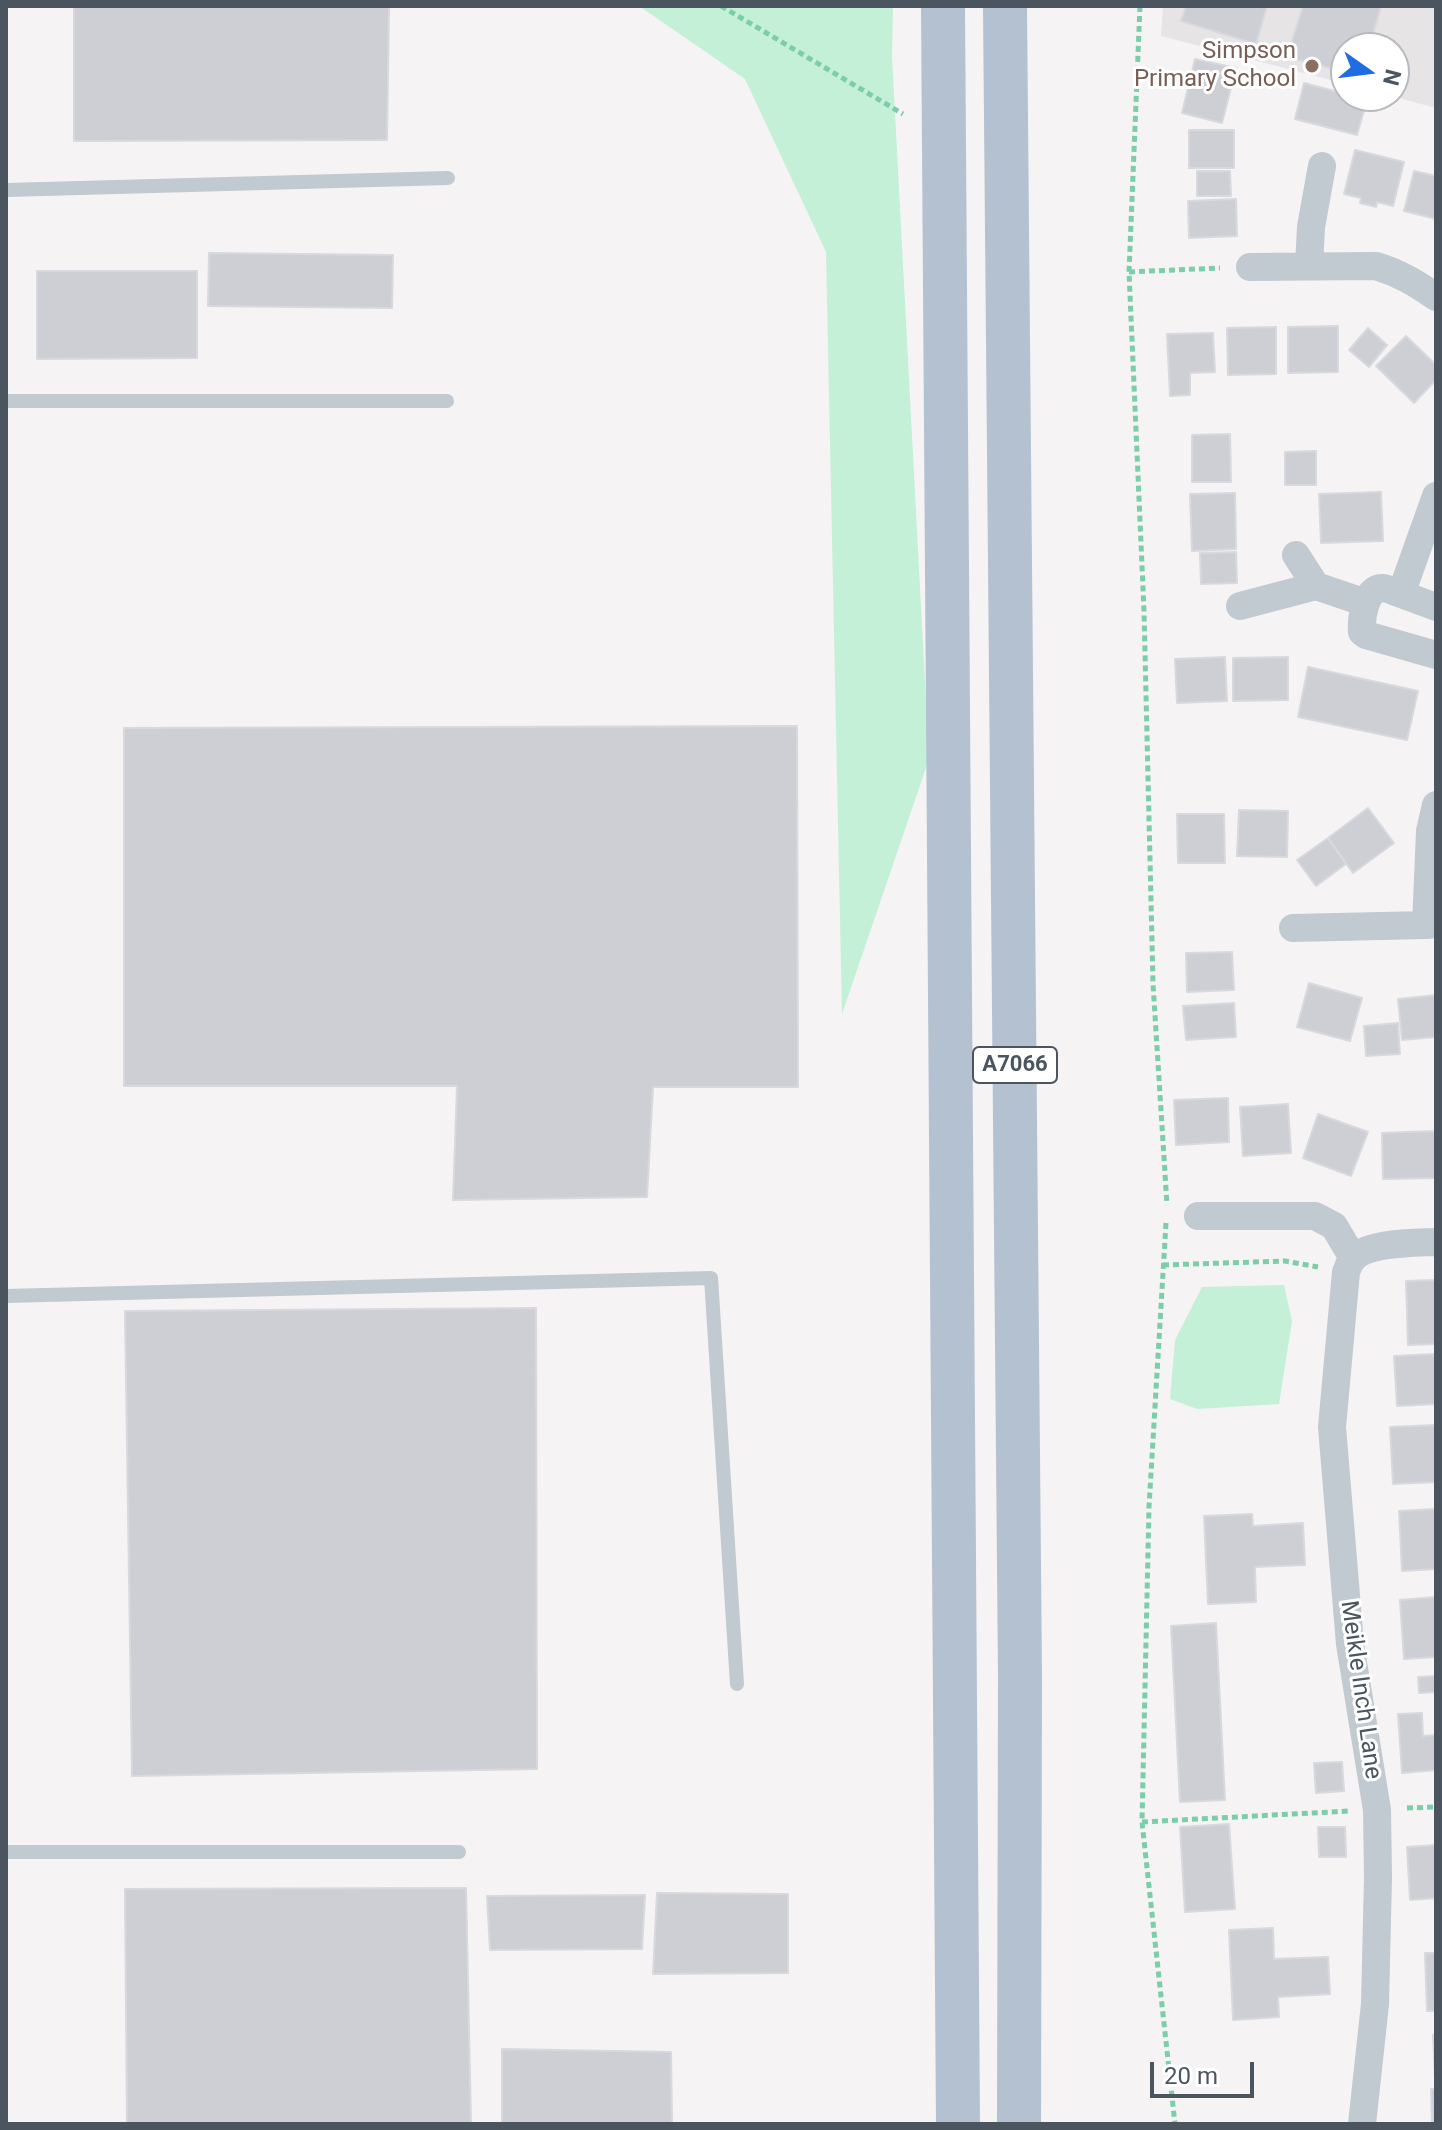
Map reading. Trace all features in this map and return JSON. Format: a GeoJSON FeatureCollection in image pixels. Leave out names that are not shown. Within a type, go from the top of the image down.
{"type":"FeatureCollection","features":[{"type":"Feature","properties":{"kind":"main road","name":"A7066"},"geometry":{"type":"LineString","coordinates":[[943,6],[958,2124]]}},
{"type":"Feature","properties":{"kind":"main road","name":"A7066"},"geometry":{"type":"LineString","coordinates":[[1005,6],[1019,1645],[1019,2124]]}},
{"type":"Feature","properties":{"kind":"street"},"geometry":{"type":"LineString","coordinates":[[1309,266],[1311,227],[1322,166]]}},
{"type":"Feature","properties":{"kind":"street"},"geometry":{"type":"LineString","coordinates":[[1250,267],[1376,266],[1414,281],[1436,297]]}},
{"type":"Feature","properties":{"kind":"street"},"geometry":{"type":"LineString","coordinates":[[1401,594],[1436,496]]}},
{"type":"Feature","properties":{"kind":"street"},"geometry":{"type":"LineString","coordinates":[[1296,555],[1316,586]]}},
{"type":"Feature","properties":{"kind":"street"},"geometry":{"type":"LineString","coordinates":[[1240,606],[1316,586],[1366,603]]}},
{"type":"Feature","properties":{"kind":"street"},"geometry":{"type":"LineString","coordinates":[[1436,607],[1383,588],[1376,589],[1366,603],[1361,627],[1366,635],[1436,655]]}},
{"type":"Feature","properties":{"kind":"street"},"geometry":{"type":"LineString","coordinates":[[1293,928],[1431,924],[1430,831],[1436,805]]}},
{"type":"Feature","properties":{"kind":"street"},"geometry":{"type":"LineString","coordinates":[[1198,1216],[1315,1216],[1334,1226],[1350,1265],[1368,1250],[1397,1244],[1436,1242]]}},
{"type":"Feature","properties":{"kind":"street","name":"Meikle Inch Lane"},"geometry":{"type":"LineString","coordinates":[[1350,1265],[1332,1427],[1350,1644],[1377,1810],[1379,1897],[1375,2004],[1362,2124]]}},
{"type":"Feature","properties":{"kind":"lane"},"geometry":{"type":"LineString","coordinates":[[6,190],[448,178]]}},
{"type":"Feature","properties":{"kind":"lane"},"geometry":{"type":"LineString","coordinates":[[6,401],[447,401]]}},
{"type":"Feature","properties":{"kind":"lane"},"geometry":{"type":"LineString","coordinates":[[6,1296],[711,1278],[737,1684]]}},
{"type":"Feature","properties":{"kind":"lane"},"geometry":{"type":"LineString","coordinates":[[6,1852],[459,1852]]}},
{"type":"Feature","properties":{"kind":"path"},"geometry":{"type":"LineString","coordinates":[[721,6],[903,114]]}},
{"type":"Feature","properties":{"kind":"path"},"geometry":{"type":"LineString","coordinates":[[1140,6],[1129,272],[1144,611],[1153,984],[1167,1202],[1149,1507],[1142,1822],[1175,2124]]}},
{"type":"Feature","properties":{"kind":"path"},"geometry":{"type":"LineString","coordinates":[[1129,272],[1250,267]]}},
{"type":"Feature","properties":{"kind":"path"},"geometry":{"type":"LineString","coordinates":[[1163,1265],[1285,1261],[1350,1265]]}},
{"type":"Feature","properties":{"kind":"path"},"geometry":{"type":"LineString","coordinates":[[1142,1822],[1436,1807]]}},
{"type":"Feature","properties":{"kind":"shaded area","name":"Simpson Primary School"},"geometry":{"type":"Polygon","coordinates":[[[1163,6],[1436,6],[1436,108],[1410,101],[1410,32],[1330,32],[1330,80],[1161,36],[1163,6]]]}},
{"type":"Feature","properties":{"kind":"green space"},"geometry":{"type":"Polygon","coordinates":[[[639,6],[893,6],[892,56],[929,759],[842,1014],[826,252],[745,79],[639,6]]]}},
{"type":"Feature","properties":{"kind":"green space"},"geometry":{"type":"Polygon","coordinates":[[[1284,1285],[1292,1321],[1279,1404],[1197,1409],[1170,1399],[1175,1340],[1202,1287],[1284,1285]]]}},
{"type":"Feature","properties":{"kind":"building"},"geometry":{"type":"Polygon","coordinates":[[[74,6],[389,6],[387,140],[74,141],[74,6]]]}},
{"type":"Feature","properties":{"kind":"building"},"geometry":{"type":"Polygon","coordinates":[[[1186,6],[1267,6],[1256,44],[1181,21],[1186,6]]]}},
{"type":"Feature","properties":{"kind":"building"},"geometry":{"type":"Polygon","coordinates":[[[1303,6],[1381,6],[1374,32],[1330,32],[1330,68],[1287,57],[1303,6]]]}},
{"type":"Feature","properties":{"kind":"building"},"geometry":{"type":"Polygon","coordinates":[[[1195,59],[1236,68],[1222,123],[1182,113],[1195,59]]]}},
{"type":"Feature","properties":{"kind":"building"},"geometry":{"type":"Polygon","coordinates":[[[1304,83],[1330,90],[1330,112],[1364,112],[1357,135],[1295,119],[1304,83]]]}},
{"type":"Feature","properties":{"kind":"building"},"geometry":{"type":"Polygon","coordinates":[[[1189,130],[1234,130],[1234,168],[1189,168],[1189,130]]]}},
{"type":"Feature","properties":{"kind":"building"},"geometry":{"type":"Polygon","coordinates":[[[1355,150],[1404,162],[1393,206],[1377,202],[1376,207],[1360,203],[1361,198],[1344,194],[1355,150]]]}},
{"type":"Feature","properties":{"kind":"building"},"geometry":{"type":"Polygon","coordinates":[[[1197,171],[1230,171],[1231,196],[1197,196],[1197,171]]]}},
{"type":"Feature","properties":{"kind":"building"},"geometry":{"type":"Polygon","coordinates":[[[1414,171],[1436,176],[1436,219],[1404,211],[1414,171]]]}},
{"type":"Feature","properties":{"kind":"building"},"geometry":{"type":"Polygon","coordinates":[[[1236,199],[1237,236],[1189,238],[1188,201],[1236,199]]]}},
{"type":"Feature","properties":{"kind":"building"},"geometry":{"type":"Polygon","coordinates":[[[209,253],[393,255],[392,308],[208,306],[209,253]]]}},
{"type":"Feature","properties":{"kind":"building"},"geometry":{"type":"Polygon","coordinates":[[[37,271],[197,271],[197,358],[37,359],[37,271]]]}},
{"type":"Feature","properties":{"kind":"building"},"geometry":{"type":"Polygon","coordinates":[[[1338,326],[1338,372],[1288,373],[1288,327],[1338,326]]]}},
{"type":"Feature","properties":{"kind":"building"},"geometry":{"type":"Polygon","coordinates":[[[1276,327],[1276,374],[1228,375],[1227,328],[1276,327]]]}},
{"type":"Feature","properties":{"kind":"building"},"geometry":{"type":"Polygon","coordinates":[[[1368,328],[1387,345],[1369,367],[1349,350],[1368,328]]]}},
{"type":"Feature","properties":{"kind":"building"},"geometry":{"type":"Polygon","coordinates":[[[1213,333],[1215,372],[1190,373],[1190,395],[1170,396],[1167,334],[1213,333]]]}},
{"type":"Feature","properties":{"kind":"building"},"geometry":{"type":"Polygon","coordinates":[[[1406,336],[1436,365],[1436,380],[1414,403],[1376,366],[1406,336]]]}},
{"type":"Feature","properties":{"kind":"building"},"geometry":{"type":"Polygon","coordinates":[[[1230,434],[1231,482],[1192,482],[1192,435],[1230,434]]]}},
{"type":"Feature","properties":{"kind":"building"},"geometry":{"type":"Polygon","coordinates":[[[1316,451],[1316,485],[1285,485],[1285,452],[1316,451]]]}},
{"type":"Feature","properties":{"kind":"building"},"geometry":{"type":"Polygon","coordinates":[[[1381,492],[1383,541],[1321,543],[1319,494],[1381,492]]]}},
{"type":"Feature","properties":{"kind":"building"},"geometry":{"type":"Polygon","coordinates":[[[1235,493],[1236,549],[1192,551],[1190,494],[1235,493]]]}},
{"type":"Feature","properties":{"kind":"building"},"geometry":{"type":"Polygon","coordinates":[[[1236,552],[1237,583],[1201,584],[1200,553],[1236,552]]]}},
{"type":"Feature","properties":{"kind":"building"},"geometry":{"type":"Polygon","coordinates":[[[1225,657],[1227,701],[1177,703],[1175,659],[1225,657]]]}},
{"type":"Feature","properties":{"kind":"building"},"geometry":{"type":"Polygon","coordinates":[[[1288,657],[1288,700],[1233,701],[1233,658],[1288,657]]]}},
{"type":"Feature","properties":{"kind":"building"},"geometry":{"type":"Polygon","coordinates":[[[1308,667],[1418,691],[1407,740],[1298,717],[1308,667]]]}},
{"type":"Feature","properties":{"kind":"building"},"geometry":{"type":"Polygon","coordinates":[[[797,726],[798,1087],[653,1087],[647,1197],[453,1200],[457,1086],[124,1086],[124,728],[797,726]]]}},
{"type":"Feature","properties":{"kind":"building"},"geometry":{"type":"Polygon","coordinates":[[[1368,808],[1394,843],[1353,873],[1328,838],[1368,808]]]}},
{"type":"Feature","properties":{"kind":"building"},"geometry":{"type":"Polygon","coordinates":[[[1239,810],[1288,811],[1287,857],[1237,856],[1239,810]]]}},
{"type":"Feature","properties":{"kind":"building"},"geometry":{"type":"Polygon","coordinates":[[[1177,814],[1224,814],[1225,863],[1178,863],[1177,814]]]}},
{"type":"Feature","properties":{"kind":"building"},"geometry":{"type":"Polygon","coordinates":[[[1328,838],[1346,864],[1316,886],[1297,860],[1328,838]]]}},
{"type":"Feature","properties":{"kind":"building"},"geometry":{"type":"Polygon","coordinates":[[[1232,952],[1234,990],[1187,992],[1186,953],[1232,952]]]}},
{"type":"Feature","properties":{"kind":"building"},"geometry":{"type":"Polygon","coordinates":[[[1309,983],[1362,998],[1350,1041],[1297,1027],[1309,983]]]}},
{"type":"Feature","properties":{"kind":"building"},"geometry":{"type":"Polygon","coordinates":[[[1436,995],[1436,1037],[1402,1040],[1398,999],[1436,995]]]}},
{"type":"Feature","properties":{"kind":"building"},"geometry":{"type":"Polygon","coordinates":[[[1234,1003],[1236,1037],[1186,1040],[1183,1006],[1234,1003]]]}},
{"type":"Feature","properties":{"kind":"building"},"geometry":{"type":"Polygon","coordinates":[[[1398,1023],[1400,1054],[1366,1056],[1364,1026],[1398,1023]]]}},
{"type":"Feature","properties":{"kind":"building"},"geometry":{"type":"Polygon","coordinates":[[[1228,1098],[1229,1142],[1176,1145],[1174,1100],[1228,1098]]]}},
{"type":"Feature","properties":{"kind":"building"},"geometry":{"type":"Polygon","coordinates":[[[1288,1104],[1291,1153],[1243,1156],[1240,1107],[1288,1104]]]}},
{"type":"Feature","properties":{"kind":"building"},"geometry":{"type":"Polygon","coordinates":[[[1318,1114],[1368,1132],[1351,1176],[1303,1158],[1318,1114]]]}},
{"type":"Feature","properties":{"kind":"building"},"geometry":{"type":"Polygon","coordinates":[[[1436,1131],[1436,1178],[1383,1179],[1382,1133],[1436,1131]]]}},
{"type":"Feature","properties":{"kind":"building"},"geometry":{"type":"Polygon","coordinates":[[[1436,1280],[1436,1344],[1408,1345],[1406,1281],[1436,1280]]]}},
{"type":"Feature","properties":{"kind":"building"},"geometry":{"type":"Polygon","coordinates":[[[536,1308],[537,1769],[132,1776],[125,1311],[536,1308]]]}},
{"type":"Feature","properties":{"kind":"building"},"geometry":{"type":"Polygon","coordinates":[[[1436,1354],[1436,1404],[1397,1406],[1394,1356],[1436,1354]]]}},
{"type":"Feature","properties":{"kind":"building"},"geometry":{"type":"Polygon","coordinates":[[[1436,1425],[1436,1482],[1393,1484],[1390,1427],[1436,1425]]]}},
{"type":"Feature","properties":{"kind":"building"},"geometry":{"type":"Polygon","coordinates":[[[1436,1509],[1436,1569],[1402,1571],[1399,1511],[1436,1509]]]}},
{"type":"Feature","properties":{"kind":"building"},"geometry":{"type":"Polygon","coordinates":[[[1252,1514],[1253,1526],[1303,1523],[1305,1565],[1255,1567],[1256,1602],[1208,1604],[1204,1516],[1252,1514]]]}},
{"type":"Feature","properties":{"kind":"building"},"geometry":{"type":"Polygon","coordinates":[[[1436,1597],[1436,1657],[1404,1659],[1400,1600],[1436,1597]]]}},
{"type":"Feature","properties":{"kind":"building"},"geometry":{"type":"Polygon","coordinates":[[[1216,1623],[1225,1800],[1180,1802],[1171,1626],[1216,1623]]]}},
{"type":"Feature","properties":{"kind":"building"},"geometry":{"type":"Polygon","coordinates":[[[1436,1676],[1436,1692],[1419,1693],[1418,1677],[1436,1676]]]}},
{"type":"Feature","properties":{"kind":"building"},"geometry":{"type":"Polygon","coordinates":[[[1422,1713],[1423,1736],[1436,1735],[1436,1770],[1402,1773],[1398,1714],[1422,1713]]]}},
{"type":"Feature","properties":{"kind":"building"},"geometry":{"type":"Polygon","coordinates":[[[1342,1762],[1344,1791],[1316,1793],[1314,1763],[1342,1762]]]}},
{"type":"Feature","properties":{"kind":"building"},"geometry":{"type":"Polygon","coordinates":[[[1229,1824],[1235,1909],[1185,1912],[1180,1827],[1229,1824]]]}},
{"type":"Feature","properties":{"kind":"building"},"geometry":{"type":"Polygon","coordinates":[[[1318,1827],[1345,1827],[1346,1857],[1319,1857],[1318,1827]]]}},
{"type":"Feature","properties":{"kind":"building"},"geometry":{"type":"Polygon","coordinates":[[[1436,1845],[1436,1898],[1410,1900],[1407,1847],[1436,1845]]]}},
{"type":"Feature","properties":{"kind":"building"},"geometry":{"type":"Polygon","coordinates":[[[466,1888],[471,2124],[127,2124],[125,1889],[466,1888]]]}},
{"type":"Feature","properties":{"kind":"building"},"geometry":{"type":"Polygon","coordinates":[[[657,1893],[788,1894],[788,1973],[653,1974],[657,1893]]]}},
{"type":"Feature","properties":{"kind":"building"},"geometry":{"type":"Polygon","coordinates":[[[645,1895],[642,1949],[490,1950],[487,1896],[645,1895]]]}},
{"type":"Feature","properties":{"kind":"building"},"geometry":{"type":"Polygon","coordinates":[[[1273,1928],[1274,1959],[1328,1957],[1330,1994],[1278,1997],[1279,2017],[1233,2020],[1229,1930],[1273,1928]]]}},
{"type":"Feature","properties":{"kind":"building"},"geometry":{"type":"Polygon","coordinates":[[[1425,1953],[1436,1953],[1436,2011],[1427,2011],[1425,1953]]]}},
{"type":"Feature","properties":{"kind":"building"},"geometry":{"type":"Polygon","coordinates":[[[1436,2034],[1436,2078],[1435,2078],[1433,2035],[1436,2034]]]}},
{"type":"Feature","properties":{"kind":"building"},"geometry":{"type":"Polygon","coordinates":[[[502,2049],[671,2052],[672,2124],[502,2124],[502,2049]]]}},
{"type":"Feature","properties":{"kind":"building"},"geometry":{"type":"Polygon","coordinates":[[[1431,2089],[1436,2089],[1436,2124],[1432,2124],[1431,2089]]]}},
{"type":"Feature","properties":{"kind":"place","name":"Simpson Primary School"},"geometry":{"type":"Point","coordinates":[1312,66]}}]}
